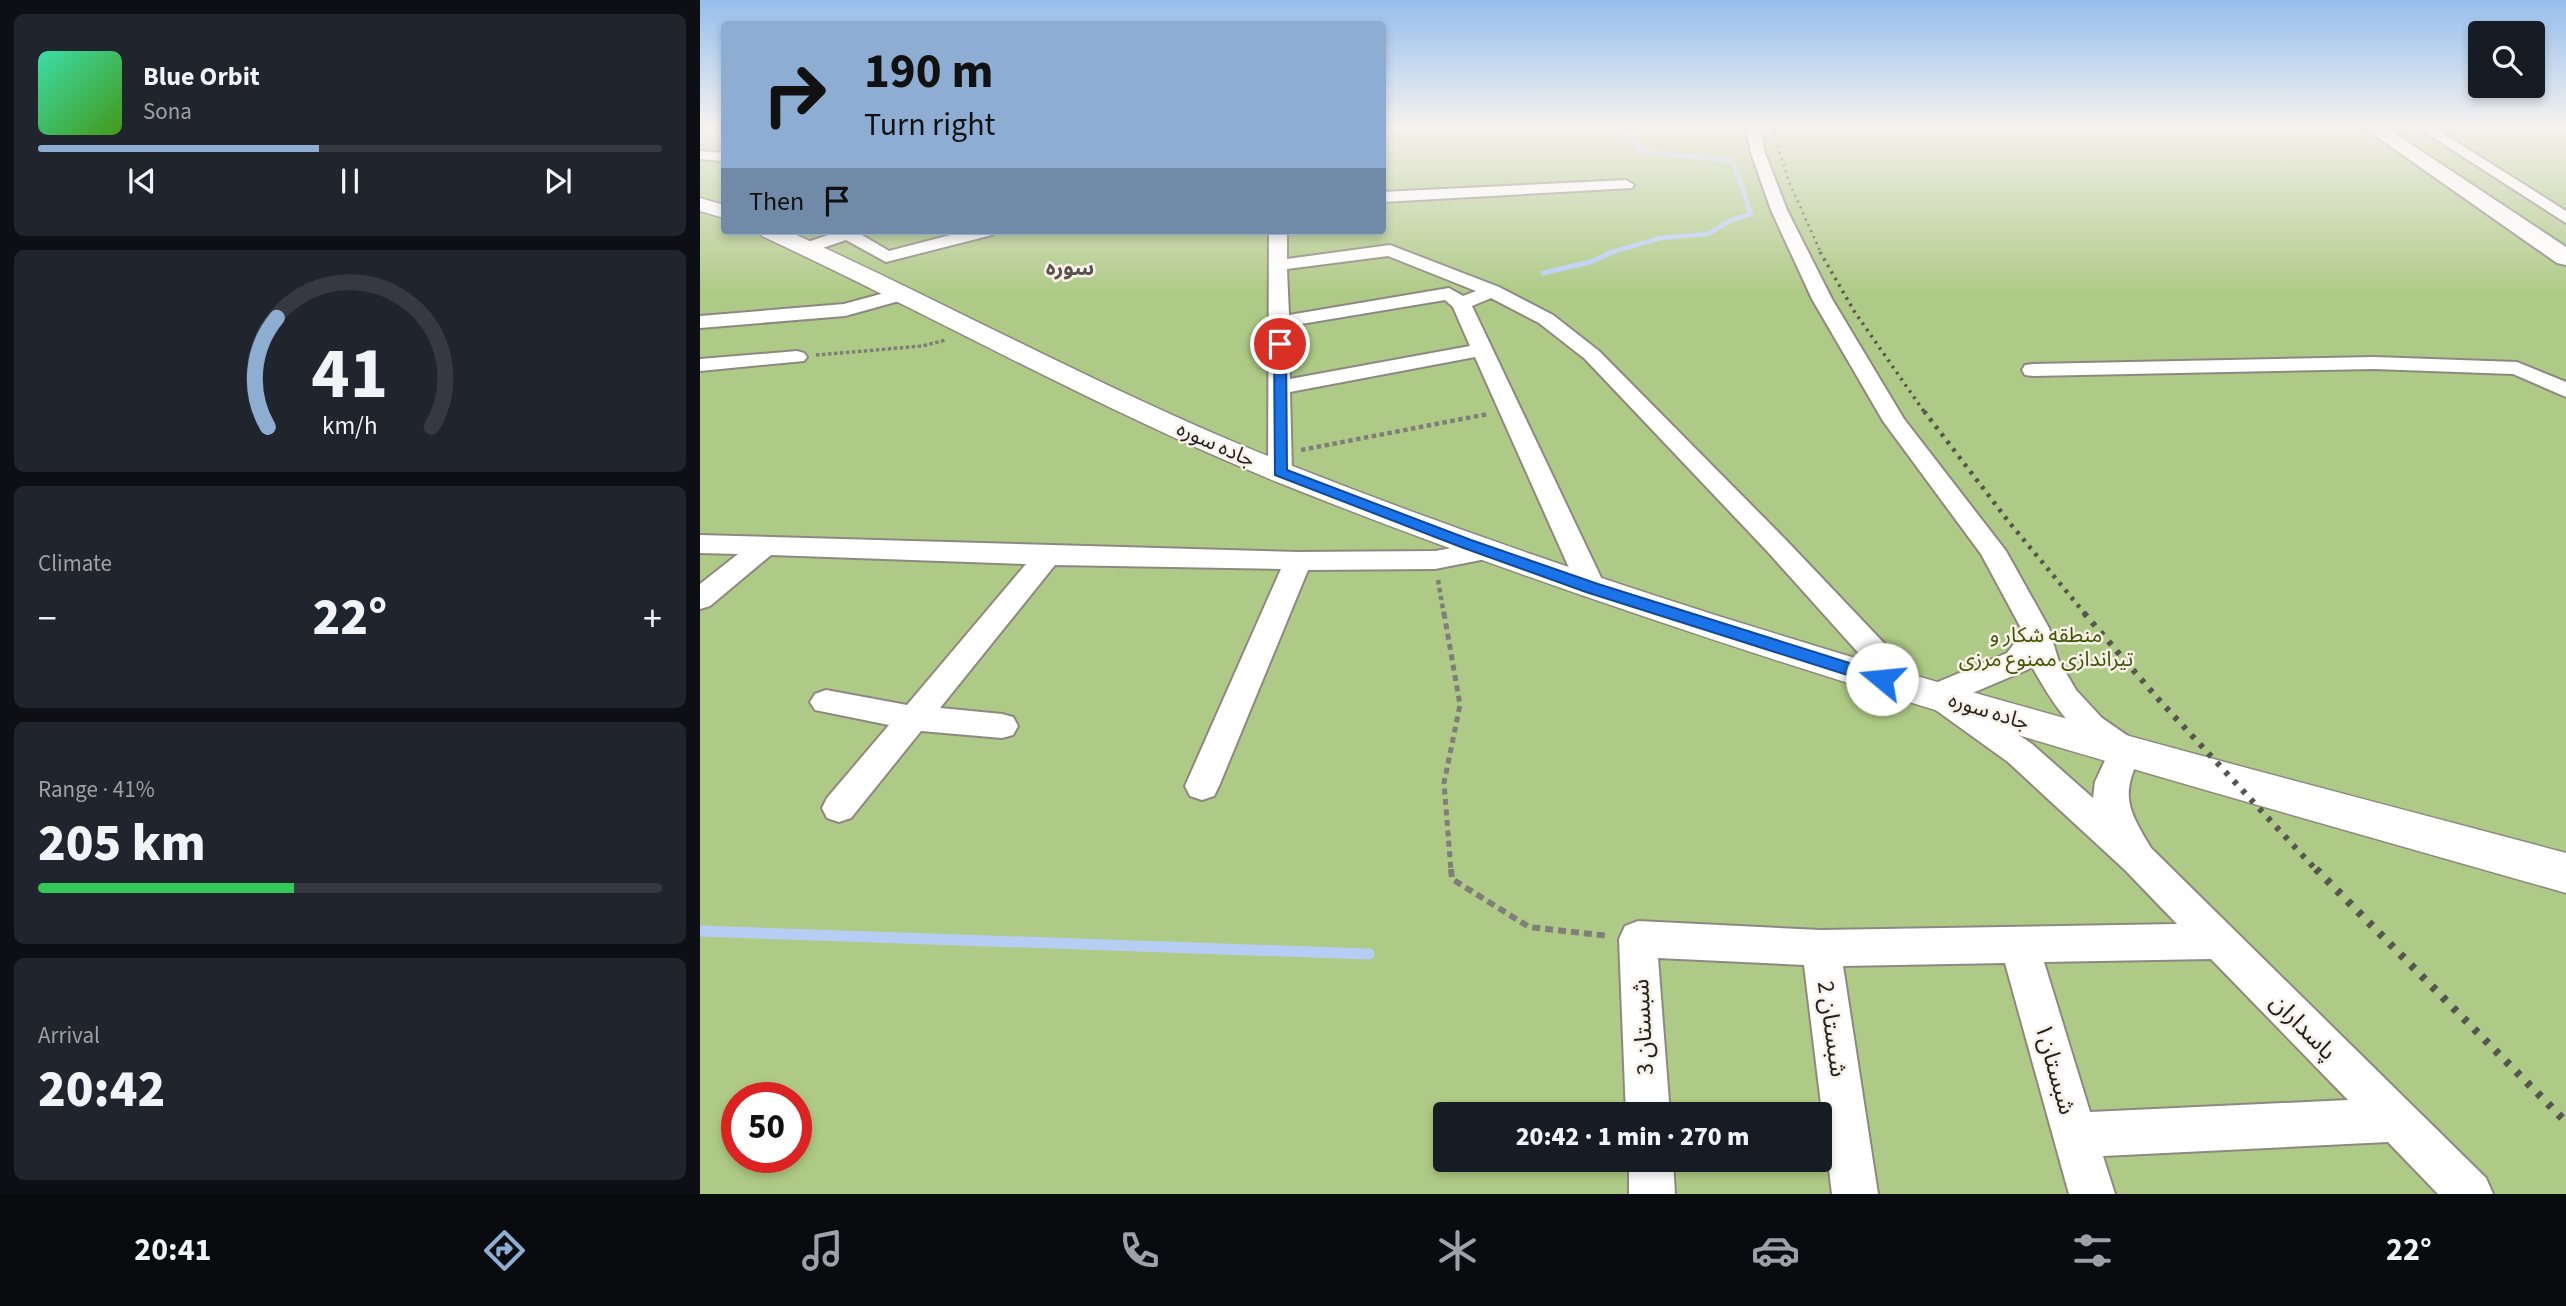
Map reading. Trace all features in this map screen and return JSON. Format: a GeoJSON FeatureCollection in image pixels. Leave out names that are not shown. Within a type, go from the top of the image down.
{"type":"FeatureCollection","features":[{"type":"Feature","properties":{"kind":"highway"},"geometry":{"type":"LineString","coordinates":[[2455,183],[2566,258]]}},
{"type":"Feature","properties":{"kind":"highway"},"geometry":{"type":"LineString","coordinates":[[2490,183],[2566,241]]}},
{"type":"Feature","properties":{"kind":"main road"},"geometry":{"type":"LineString","coordinates":[[700,204],[721,211]]}},
{"type":"Feature","properties":{"kind":"main road","name":"جاده سوره"},"geometry":{"type":"LineString","coordinates":[[779,235],[1150,415],[1280,463],[1487,551],[1592,588],[1923,692],[2126,752],[2566,873]]}},
{"type":"Feature","properties":{"kind":"street"},"geometry":{"type":"LineString","coordinates":[[1769,183],[1779,210],[1822,299],[1894,421],[1993,551],[2035,628],[2043,659],[2065,698],[2091,727],[2126,752],[2113,774],[2108,791],[2117,821],[2138,859]]}},
{"type":"Feature","properties":{"kind":"street"},"geometry":{"type":"LineString","coordinates":[[2501,183],[2566,218]]}},
{"type":"Feature","properties":{"kind":"street"},"geometry":{"type":"LineString","coordinates":[[1386,197],[1626,185]]}},
{"type":"Feature","properties":{"kind":"street"},"geometry":{"type":"LineString","coordinates":[[808,248],[845,235]]}},
{"type":"Feature","properties":{"kind":"street"},"geometry":{"type":"LineString","coordinates":[[850,235],[886,257]]}},
{"type":"Feature","properties":{"kind":"street"},"geometry":{"type":"LineString","coordinates":[[853,270],[886,257],[971,235]]}},
{"type":"Feature","properties":{"kind":"street"},"geometry":{"type":"LineString","coordinates":[[1278,235],[1280,463]]}},
{"type":"Feature","properties":{"kind":"street"},"geometry":{"type":"LineString","coordinates":[[1280,265],[1390,250],[1492,291],[1546,319],[1592,355],[1923,692],[2020,753],[2138,859]]}},
{"type":"Feature","properties":{"kind":"street"},"geometry":{"type":"LineString","coordinates":[[1461,304],[1492,291]]}},
{"type":"Feature","properties":{"kind":"street"},"geometry":{"type":"LineString","coordinates":[[700,322],[845,310],[903,294]]}},
{"type":"Feature","properties":{"kind":"street"},"geometry":{"type":"LineString","coordinates":[[1280,322],[1449,294],[1461,304],[1592,588]]}},
{"type":"Feature","properties":{"kind":"street"},"geometry":{"type":"LineString","coordinates":[[1280,387],[1482,350]]}},
{"type":"Feature","properties":{"kind":"street"},"geometry":{"type":"LineString","coordinates":[[700,365],[797,357]]}},
{"type":"Feature","properties":{"kind":"street"},"geometry":{"type":"LineString","coordinates":[[2033,370],[2374,363],[2504,367],[2517,368],[2566,390]]}},
{"type":"Feature","properties":{"kind":"street"},"geometry":{"type":"LineString","coordinates":[[700,544],[1048,556],[1298,561],[1435,560],[1487,551]]}},
{"type":"Feature","properties":{"kind":"street"},"geometry":{"type":"LineString","coordinates":[[700,599],[765,546]]}},
{"type":"Feature","properties":{"kind":"street"},"geometry":{"type":"LineString","coordinates":[[839,808],[1048,556]]}},
{"type":"Feature","properties":{"kind":"street"},"geometry":{"type":"LineString","coordinates":[[1202,786],[1298,561]]}},
{"type":"Feature","properties":{"kind":"street"},"geometry":{"type":"LineString","coordinates":[[1923,692],[2018,661],[2030,644],[2035,628]]}},
{"type":"Feature","properties":{"kind":"street"},"geometry":{"type":"LineString","coordinates":[[826,702],[914,718],[1002,726]]}},
{"type":"Feature","properties":{"kind":"street","name":"پاسداران"},"geometry":{"type":"LineString","coordinates":[[2138,859],[2470,1194]]}},
{"type":"Feature","properties":{"kind":"street"},"geometry":{"type":"LineString","coordinates":[[1638,939],[1821,948],[2217,941]]}},
{"type":"Feature","properties":{"kind":"street","name":"شبستان 3"},"geometry":{"type":"LineString","coordinates":[[1638,939],[1647,1102]]}},
{"type":"Feature","properties":{"kind":"street","name":"شبستان۱"},"geometry":{"type":"LineString","coordinates":[[2019,944],[2092,1194]]}},
{"type":"Feature","properties":{"kind":"street","name":"شبستان 2"},"geometry":{"type":"LineString","coordinates":[[1821,948],[1855,1194]]}},
{"type":"Feature","properties":{"kind":"street"},"geometry":{"type":"LineString","coordinates":[[2075,1135],[2396,1120]]}},
{"type":"Feature","properties":{"kind":"street"},"geometry":{"type":"LineString","coordinates":[[1651,1172],[1653,1194]]}},
{"type":"Feature","properties":{"kind":"path"},"geometry":{"type":"LineString","coordinates":[[797,357],[922,346],[981,331]]}},
{"type":"Feature","properties":{"kind":"path"},"geometry":{"type":"LineString","coordinates":[[1280,463],[1510,410]]}},
{"type":"Feature","properties":{"kind":"path"},"geometry":{"type":"LineString","coordinates":[[1435,560],[1460,705],[1444,783],[1452,880],[1529,927],[1638,939]]}},
{"type":"Feature","properties":{"kind":"green space","name":"منطقه شکار و تیراندازی ممنوع مرزی"},"geometry":{"type":"Polygon","coordinates":[[[700,183],[721,183],[721,235],[1386,235],[1386,183],[2566,183],[2566,1194],[700,1194],[700,183]]]}},
{"type":"Feature","properties":{"kind":"waterway"},"geometry":{"type":"LineString","coordinates":[[1609,253],[1660,238],[1708,234],[1729,221],[1751,214],[1740,183]]}},
{"type":"Feature","properties":{"kind":"waterway"},"geometry":{"type":"LineString","coordinates":[[1543,273],[1590,262],[1613,252]]}},
{"type":"Feature","properties":{"kind":"waterway"},"geometry":{"type":"LineString","coordinates":[[700,931],[1369,954]]}},
{"type":"Feature","properties":{"kind":"railway"},"geometry":{"type":"LineString","coordinates":[[1789,183],[1821,253]]}},
{"type":"Feature","properties":{"kind":"railway"},"geometry":{"type":"LineString","coordinates":[[1820,252],[1854,311],[1925,413]]}},
{"type":"Feature","properties":{"kind":"railway"},"geometry":{"type":"LineString","coordinates":[[1924,411],[2009,522],[2086,615]]}},
{"type":"Feature","properties":{"kind":"railway"},"geometry":{"type":"LineString","coordinates":[[2084,613],[2160,701],[2317,871]]}},
{"type":"Feature","properties":{"kind":"railway"},"geometry":{"type":"LineString","coordinates":[[2316,869],[2566,1122]]}},
{"type":"Feature","properties":{"kind":"district","name":"سوره"},"geometry":{"type":"Point","coordinates":[1070,268]}},
{"type":"Feature","properties":{"kind":"route"},"geometry":{"type":"LineString","coordinates":[[1280,344],[1280,472],[1592,588],[1882,679]]}}]}
